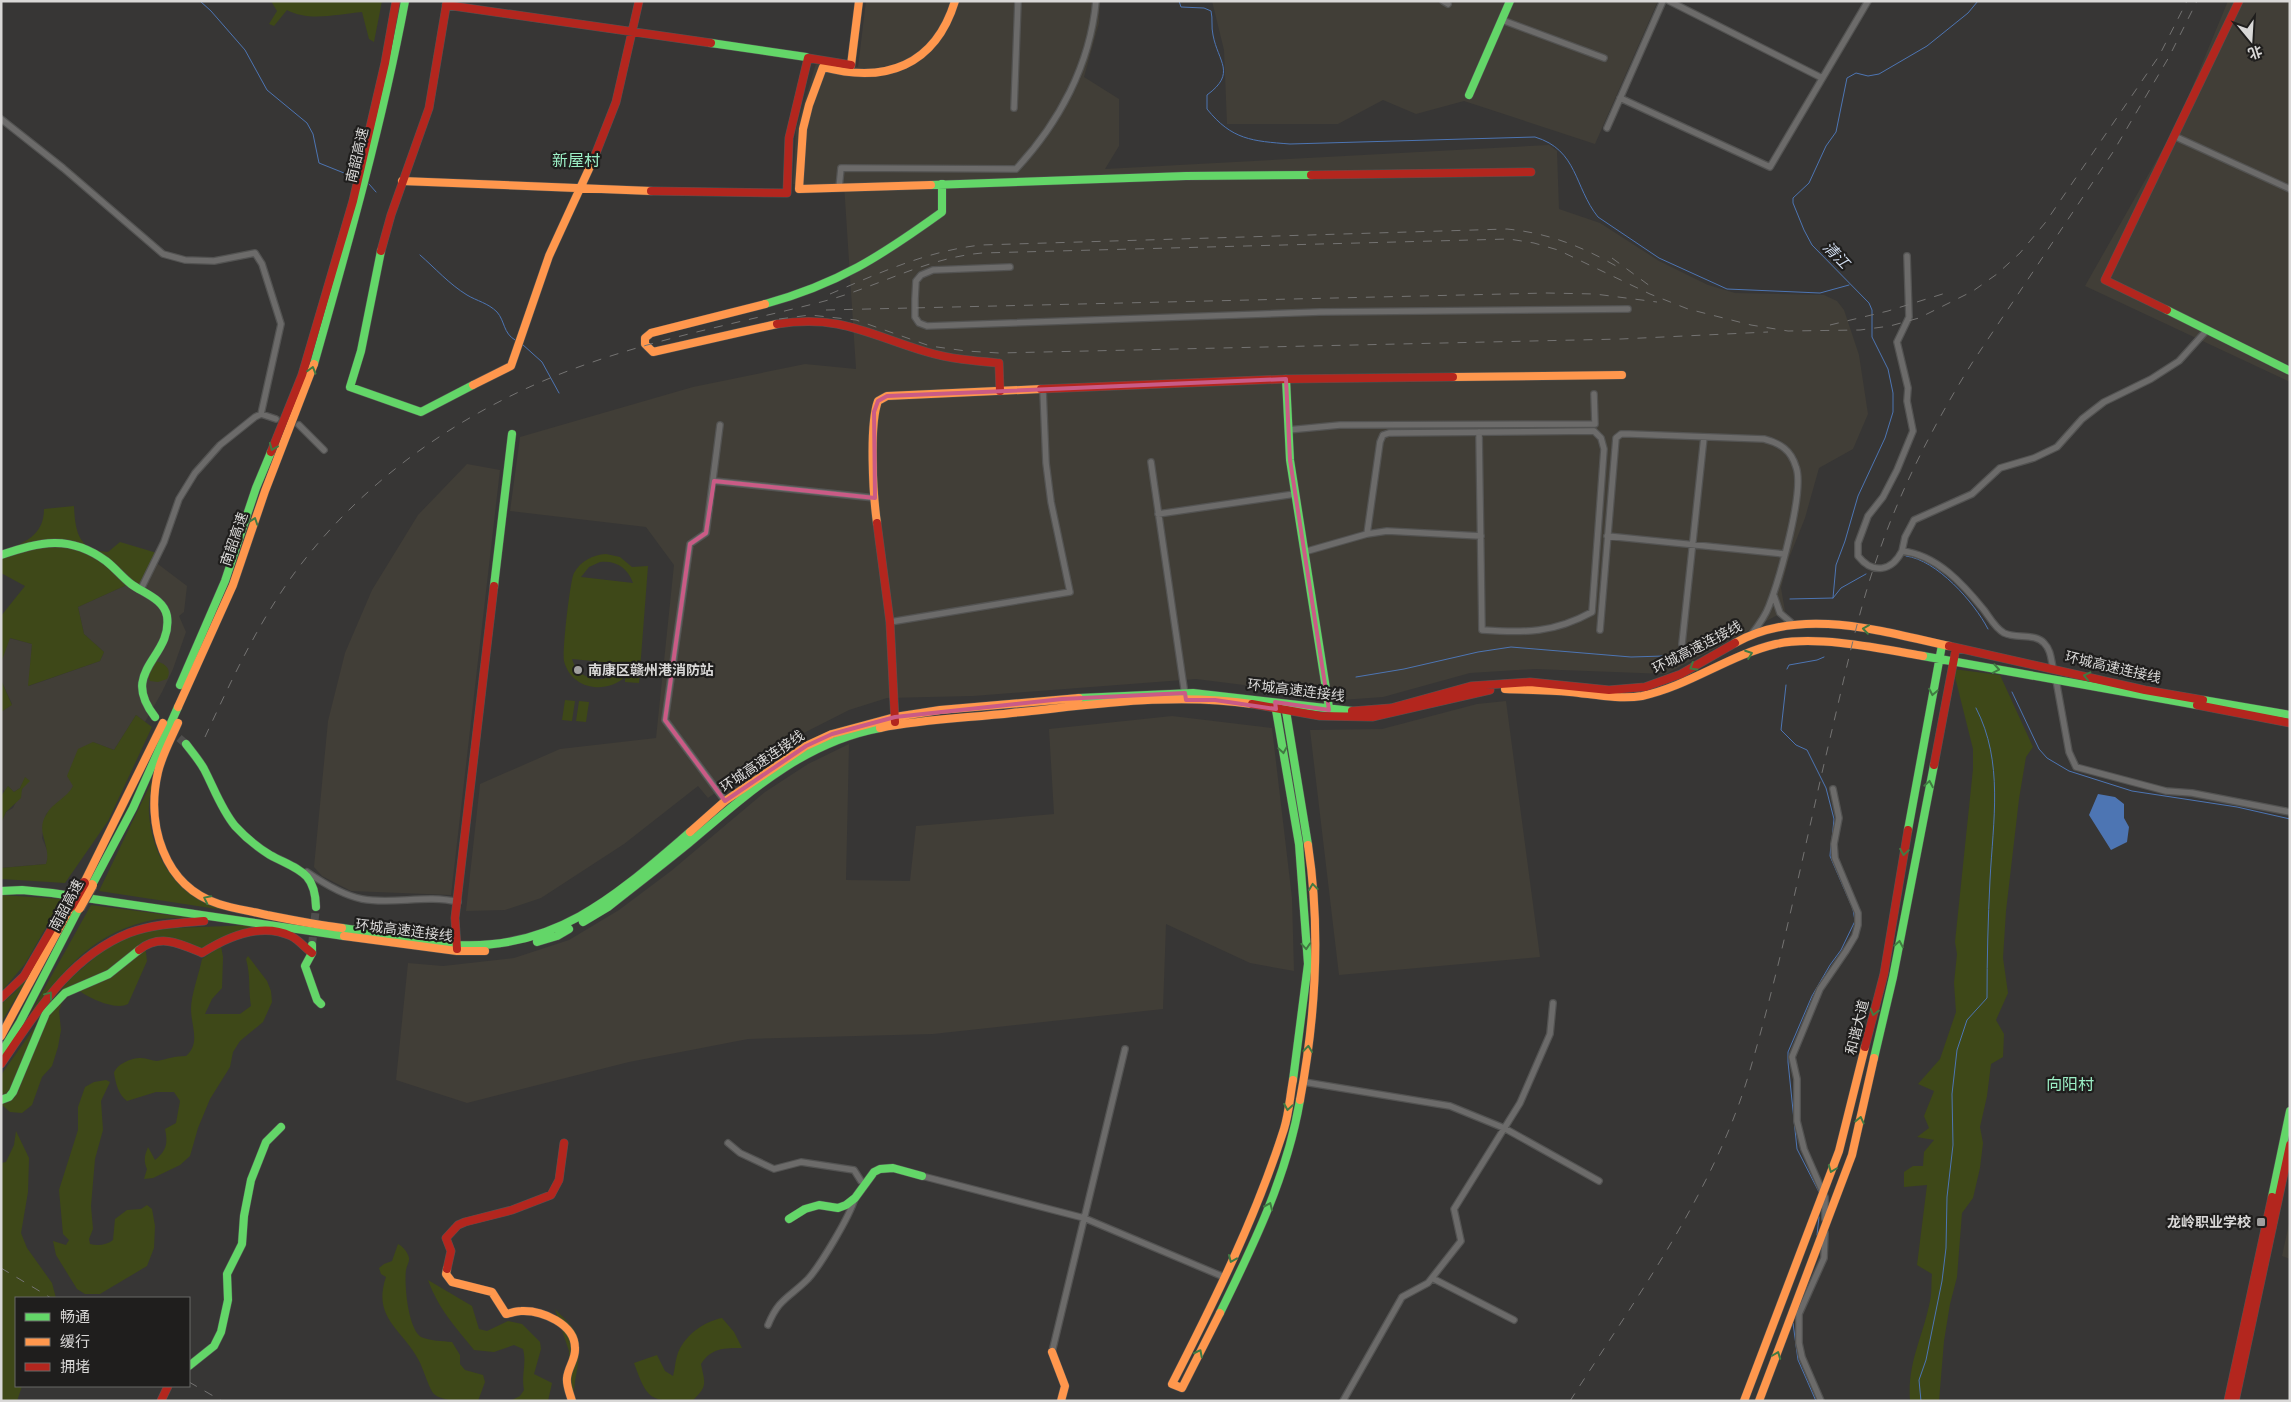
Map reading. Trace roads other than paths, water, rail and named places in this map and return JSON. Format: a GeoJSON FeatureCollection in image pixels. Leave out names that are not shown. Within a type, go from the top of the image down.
{"type":"FeatureCollection","features":[{"type":"Feature","properties":{"kind":"main road","name":"南韶高速"},"geometry":{"type":"LineString","coordinates":[[85,883],[133,808],[233,585],[265,491],[310,377],[357,202],[396,1]]}},
{"type":"Feature","properties":{"kind":"main road","name":"南韶高速"},"geometry":{"type":"LineString","coordinates":[[367,155],[393,65],[405,1]]}},
{"type":"Feature","properties":{"kind":"main road"},"geometry":{"type":"LineString","coordinates":[[639,1],[633,32],[616,102],[597,153],[549,256],[511,366],[421,412],[350,387],[361,350],[376,270],[402,181],[429,108],[447,3],[633,32],[806,57]]}},
{"type":"Feature","properties":{"kind":"main road"},"geometry":{"type":"LineString","coordinates":[[402,181],[689,192],[787,192],[789,138],[808,58],[851,65],[860,1]]}},
{"type":"Feature","properties":{"kind":"main road"},"geometry":{"type":"LineString","coordinates":[[822,69],[859,74],[884,72],[907,65],[925,53],[938,39],[949,19],[955,1]]}},
{"type":"Feature","properties":{"kind":"main road"},"geometry":{"type":"LineString","coordinates":[[822,69],[858,78],[884,76],[908,69],[928,56],[941,41],[953,21],[959,1]]}},
{"type":"Feature","properties":{"kind":"main road"},"geometry":{"type":"LineString","coordinates":[[1469,95],[1510,1]]}},
{"type":"Feature","properties":{"kind":"main road"},"geometry":{"type":"LineString","coordinates":[[2239,1],[2105,280],[2290,371]]}},
{"type":"Feature","properties":{"kind":"main road"},"geometry":{"type":"LineString","coordinates":[[822,69],[809,105],[803,129],[799,189],[1186,176],[1407,175],[1531,172]]}},
{"type":"Feature","properties":{"kind":"main road"},"geometry":{"type":"LineString","coordinates":[[942,184],[942,212],[866,264],[841,277],[804,292],[651,333],[645,338],[644,342],[648,350],[653,352],[778,323],[822,322],[852,325],[946,357],[999,363],[1000,391]]}},
{"type":"Feature","properties":{"kind":"main road","name":"南韶高速"},"geometry":{"type":"LineString","coordinates":[[1,1036],[85,883],[124,806],[171,706],[225,581],[256,488],[302,375],[357,202]]}},
{"type":"Feature","properties":{"kind":"main road"},"geometry":{"type":"LineString","coordinates":[[895,721],[890,622],[875,498],[874,412],[878,402],[887,396],[1286,379],[1622,376]]}},
{"type":"Feature","properties":{"kind":"main road"},"geometry":{"type":"LineString","coordinates":[[1286,379],[1288,430],[1295,494],[1330,713]]}},
{"type":"Feature","properties":{"kind":"main road"},"geometry":{"type":"LineString","coordinates":[[457,948],[455,918],[512,434]]}},
{"type":"Feature","properties":{"kind":"main road"},"geometry":{"type":"LineString","coordinates":[[1,555],[37,543],[50,542],[74,545],[105,560],[131,583],[160,604],[167,617],[164,635],[144,674],[141,684],[142,700],[155,718]]}},
{"type":"Feature","properties":{"kind":"main road"},"geometry":{"type":"LineString","coordinates":[[233,585],[157,776],[153,803],[154,819],[162,853],[175,874],[204,899],[218,904],[343,932]]}},
{"type":"Feature","properties":{"kind":"main road","name":"环城高速连接线"},"geometry":{"type":"LineString","coordinates":[[1330,713],[1391,708],[1471,686],[1504,683],[1549,683],[1609,690],[1645,687],[1681,674],[1751,635],[1771,628],[1799,624],[1867,628],[2145,690],[2290,715]]}},
{"type":"Feature","properties":{"kind":"main road","name":"环城高速连接线"},"geometry":{"type":"LineString","coordinates":[[343,932],[457,948],[498,950],[557,936],[608,907],[728,805],[809,753],[834,741],[895,721],[1186,696],[1280,706],[1357,718],[1390,715],[1471,692],[1504,689],[1548,690],[1608,696],[1640,696],[1684,683],[1722,664],[1777,644],[1807,642],[1863,645],[2290,723]]}},
{"type":"Feature","properties":{"kind":"main road","name":"和谐大道"},"geometry":{"type":"LineString","coordinates":[[1744,1401],[1839,1151],[1884,974],[1922,747],[1942,645]]}},
{"type":"Feature","properties":{"kind":"main road","name":"和谐大道"},"geometry":{"type":"LineString","coordinates":[[1759,1401],[1852,1155],[1893,977],[1933,759],[1956,648]]}},
{"type":"Feature","properties":{"kind":"main road"},"geometry":{"type":"LineString","coordinates":[[1280,706],[1306,834],[1315,900],[1316,971],[1304,1082],[1294,1130],[1275,1193],[1230,1292],[1182,1388],[1172,1384],[1224,1277],[1263,1187],[1284,1126],[1297,1059],[1308,964],[1299,844],[1280,706]]}},
{"type":"Feature","properties":{"kind":"main road"},"geometry":{"type":"LineString","coordinates":[[186,744],[207,774],[220,805],[235,826],[262,850],[298,867],[313,882],[316,890],[316,907]]}},
{"type":"Feature","properties":{"kind":"main road"},"geometry":{"type":"LineString","coordinates":[[1,885],[36,886],[232,914],[271,916]]}},
{"type":"Feature","properties":{"kind":"main road"},"geometry":{"type":"LineString","coordinates":[[1,891],[52,892],[236,920],[343,932]]}},
{"type":"Feature","properties":{"kind":"main road","name":"南韶高速"},"geometry":{"type":"LineString","coordinates":[[1,1053],[20,1022],[72,906]]}},
{"type":"Feature","properties":{"kind":"main road"},"geometry":{"type":"LineString","coordinates":[[1,998],[17,984],[31,966],[72,906]]}},
{"type":"Feature","properties":{"kind":"main road"},"geometry":{"type":"LineString","coordinates":[[1,1064],[59,982],[91,952],[112,940],[144,928],[163,924],[236,920]]}},
{"type":"Feature","properties":{"kind":"main road"},"geometry":{"type":"LineString","coordinates":[[1,1100],[9,1097],[13,1092],[46,1013],[65,993],[110,974],[145,944],[174,940],[202,954],[227,938],[256,931],[275,931],[294,937],[312,949],[305,966],[317,1000],[321,1004]]}},
{"type":"Feature","properties":{"kind":"main road"},"geometry":{"type":"LineString","coordinates":[[2235,1401],[2284,1165],[2290,1111]]}},
{"type":"Feature","properties":{"kind":"main road"},"geometry":{"type":"LineString","coordinates":[[190,1365],[198,1356],[214,1346],[222,1336],[230,1283],[228,1274],[241,1248],[244,1216],[256,1162],[268,1137],[273,1130],[281,1126]]}},
{"type":"Feature","properties":{"kind":"main road"},"geometry":{"type":"LineString","coordinates":[[564,1143],[559,1180],[554,1193],[549,1197],[512,1210],[458,1225],[446,1238],[451,1251],[446,1274],[452,1282],[492,1292],[506,1314],[525,1311],[534,1312],[550,1318],[568,1332],[575,1344],[574,1362],[567,1378],[572,1401]]}},
{"type":"Feature","properties":{"kind":"main road"},"geometry":{"type":"LineString","coordinates":[[2228,1401],[2290,1145]]}},
{"type":"Feature","properties":{"kind":"main road"},"geometry":{"type":"LineString","coordinates":[[789,1219],[805,1209],[819,1205],[838,1208],[846,1205],[855,1198],[874,1172],[885,1168],[893,1168],[922,1176]]}},
{"type":"Feature","properties":{"kind":"main road"},"geometry":{"type":"LineString","coordinates":[[1052,1352],[1065,1386],[1061,1401]]}},
{"type":"Feature","properties":{"kind":"main road"},"geometry":{"type":"LineString","coordinates":[[161,1401],[167,1387]]}},
{"type":"Feature","properties":{"kind":"street"},"geometry":{"type":"LineString","coordinates":[[1014,108],[1018,1]]}},
{"type":"Feature","properties":{"kind":"street"},"geometry":{"type":"LineString","coordinates":[[839,188],[841,168],[1016,169],[1038,146],[1054,123],[1069,94],[1089,41],[1096,1]]}},
{"type":"Feature","properties":{"kind":"street"},"geometry":{"type":"LineString","coordinates":[[1607,128],[1663,1]]}},
{"type":"Feature","properties":{"kind":"street"},"geometry":{"type":"LineString","coordinates":[[1668,1],[1822,78]]}},
{"type":"Feature","properties":{"kind":"street"},"geometry":{"type":"LineString","coordinates":[[1620,98],[1770,167],[1868,1]]}},
{"type":"Feature","properties":{"kind":"street"},"geometry":{"type":"LineString","coordinates":[[1502,20],[1604,58]]}},
{"type":"Feature","properties":{"kind":"street"},"geometry":{"type":"LineString","coordinates":[[1,119],[63,168],[163,254],[185,260],[214,261],[255,253],[262,264],[280,314],[281,324],[261,414],[220,445],[195,473],[179,498],[164,542],[141,590]]}},
{"type":"Feature","properties":{"kind":"street"},"geometry":{"type":"LineString","coordinates":[[2174,136],[2290,190]]}},
{"type":"Feature","properties":{"kind":"street"},"geometry":{"type":"LineString","coordinates":[[1907,256],[1909,318],[1896,342],[1908,388],[1907,400],[1913,431],[1897,470],[1883,497],[1868,516],[1857,550],[1862,562],[1884,568],[1892,566],[1897,561],[1905,537],[1914,520],[1972,494],[2000,468],[2034,458],[2052,450],[2067,438],[2082,419],[2104,402],[2151,379],[2179,361],[2207,330]]}},
{"type":"Feature","properties":{"kind":"street"},"geometry":{"type":"LineString","coordinates":[[1010,267],[934,270],[921,274],[916,281],[915,317],[919,323],[927,326],[1320,312],[1628,309]]}},
{"type":"Feature","properties":{"kind":"street"},"geometry":{"type":"LineString","coordinates":[[890,622],[1070,592],[1051,502],[1043,390]]}},
{"type":"Feature","properties":{"kind":"street"},"geometry":{"type":"LineString","coordinates":[[1288,430],[1340,425],[1595,424],[1594,394]]}},
{"type":"Feature","properties":{"kind":"street"},"geometry":{"type":"LineString","coordinates":[[261,414],[276,419]]}},
{"type":"Feature","properties":{"kind":"street"},"geometry":{"type":"LineString","coordinates":[[299,425],[324,450]]}},
{"type":"Feature","properties":{"kind":"street"},"geometry":{"type":"LineString","coordinates":[[720,426],[706,533],[690,544],[665,720],[728,805]]}},
{"type":"Feature","properties":{"kind":"street"},"geometry":{"type":"LineString","coordinates":[[1367,534],[1380,442],[1383,435],[1389,433],[1479,432],[1594,431],[1601,438],[1604,449],[1592,612],[1559,628],[1517,633],[1482,630],[1479,432]]}},
{"type":"Feature","properties":{"kind":"street"},"geometry":{"type":"LineString","coordinates":[[1600,630],[1616,438],[1621,434],[1630,434],[1764,439],[1780,443],[1790,454],[1797,468],[1798,480],[1795,506],[1774,590],[1765,615],[1751,635]]}},
{"type":"Feature","properties":{"kind":"street"},"geometry":{"type":"LineString","coordinates":[[1682,644],[1704,438]]}},
{"type":"Feature","properties":{"kind":"street"},"geometry":{"type":"LineString","coordinates":[[1151,462],[1186,696]]}},
{"type":"Feature","properties":{"kind":"street"},"geometry":{"type":"LineString","coordinates":[[714,481],[875,498]]}},
{"type":"Feature","properties":{"kind":"street"},"geometry":{"type":"LineString","coordinates":[[1158,514],[1295,494]]}},
{"type":"Feature","properties":{"kind":"street"},"geometry":{"type":"LineString","coordinates":[[1304,552],[1367,534],[1387,531],[1480,536]]}},
{"type":"Feature","properties":{"kind":"street"},"geometry":{"type":"LineString","coordinates":[[1607,536],[1784,554]]}},
{"type":"Feature","properties":{"kind":"street"},"geometry":{"type":"LineString","coordinates":[[1902,550],[1924,556],[1950,574],[1982,608],[1995,626],[2004,633],[2037,638],[2043,642],[2048,648],[2053,668]]}},
{"type":"Feature","properties":{"kind":"street"},"geometry":{"type":"LineString","coordinates":[[1774,590],[1774,600],[1777,609],[1786,620],[1799,624]]}},
{"type":"Feature","properties":{"kind":"street"},"geometry":{"type":"LineString","coordinates":[[2056,680],[2069,752],[2076,767],[2166,791],[2192,793],[2290,812]]}},
{"type":"Feature","properties":{"kind":"street"},"geometry":{"type":"LineString","coordinates":[[1821,1401],[1802,1357],[1799,1343],[1799,1314],[1824,1258],[1825,1198],[1804,1149],[1797,1121],[1797,1079],[1792,1057],[1820,989],[1855,936],[1858,925],[1858,913],[1835,858],[1834,844],[1839,818],[1833,789]]}},
{"type":"Feature","properties":{"kind":"street"},"geometry":{"type":"LineString","coordinates":[[298,867],[331,887],[360,898],[390,900],[430,898],[458,902]]}},
{"type":"Feature","properties":{"kind":"street"},"geometry":{"type":"LineString","coordinates":[[1343,1401],[1402,1297],[1428,1283],[1461,1241],[1454,1209],[1520,1103],[1550,1034],[1552,1003]]}},
{"type":"Feature","properties":{"kind":"street"},"geometry":{"type":"LineString","coordinates":[[1052,1352],[1125,1048]]}},
{"type":"Feature","properties":{"kind":"street"},"geometry":{"type":"LineString","coordinates":[[1304,1082],[1450,1106],[1504,1128],[1599,1181]]}},
{"type":"Feature","properties":{"kind":"street"},"geometry":{"type":"LineString","coordinates":[[728,1143],[740,1152],[774,1168],[800,1162],[846,1167],[854,1170],[861,1181],[866,1184]]}},
{"type":"Feature","properties":{"kind":"street"},"geometry":{"type":"LineString","coordinates":[[922,1176],[1084,1218],[1224,1277]]}},
{"type":"Feature","properties":{"kind":"street"},"geometry":{"type":"LineString","coordinates":[[768,1325],[776,1306],[808,1279],[847,1217],[855,1198]]}},
{"type":"Feature","properties":{"kind":"street"},"geometry":{"type":"LineString","coordinates":[[1432,1278],[1514,1320]]}},
{"type":"Feature","properties":{"kind":"water"},"geometry":{"type":"Polygon","coordinates":[[[2098,794],[2115,797],[2124,804],[2124,818],[2129,827],[2127,842],[2111,850],[2089,815],[2098,794]]]}},
{"type":"Feature","properties":{"kind":"waterway"},"geometry":{"type":"LineString","coordinates":[[200,1],[245,50],[267,90],[307,123],[313,134],[319,163],[354,177]]}},
{"type":"Feature","properties":{"kind":"waterway"},"geometry":{"type":"LineString","coordinates":[[1179,1],[1181,7],[1204,8],[1211,11],[1213,35],[1223,67],[1223,73],[1216,87],[1207,95],[1207,109],[1234,133],[1254,140],[1290,144],[1535,137],[1549,143],[1568,160],[1584,194],[1598,217],[1659,258],[1727,289],[1820,293],[1849,285]]}},
{"type":"Feature","properties":{"kind":"waterway","name":"清江"},"geometry":{"type":"LineString","coordinates":[[1833,598],[1836,565],[1858,496],[1885,438],[1893,412],[1893,393],[1888,369],[1872,337],[1872,310],[1869,303],[1812,245],[1793,203],[1793,198],[1809,183],[1826,146],[1836,132],[1847,78],[1856,73],[1868,76],[1879,74],[1927,46],[1968,13],[1978,1]]}},
{"type":"Feature","properties":{"kind":"waterway"},"geometry":{"type":"LineString","coordinates":[[369,184],[376,192]]}},
{"type":"Feature","properties":{"kind":"waterway"},"geometry":{"type":"LineString","coordinates":[[420,255],[460,291],[490,306],[497,312],[508,334],[515,340]]}},
{"type":"Feature","properties":{"kind":"waterway"},"geometry":{"type":"LineString","coordinates":[[522,344],[542,362],[559,393]]}},
{"type":"Feature","properties":{"kind":"waterway"},"geometry":{"type":"LineString","coordinates":[[1906,556],[1918,559],[1942,574],[1964,595],[1988,629]]}},
{"type":"Feature","properties":{"kind":"waterway","name":"清江"},"geometry":{"type":"LineString","coordinates":[[1790,599],[1833,598],[1841,588],[1866,574]]}},
{"type":"Feature","properties":{"kind":"waterway"},"geometry":{"type":"LineString","coordinates":[[1356,677],[1511,647],[1631,657],[1664,656]]}},
{"type":"Feature","properties":{"kind":"waterway"},"geometry":{"type":"LineString","coordinates":[[1787,669],[1789,665],[1824,657]]}},
{"type":"Feature","properties":{"kind":"waterway"},"geometry":{"type":"LineString","coordinates":[[1786,685],[1781,730],[1796,745],[1807,750],[1826,788],[1834,819],[1832,840]]}},
{"type":"Feature","properties":{"kind":"waterway"},"geometry":{"type":"LineString","coordinates":[[2012,692],[2039,749],[2047,758],[2069,771],[2132,791],[2237,807],[2290,819]]}},
{"type":"Feature","properties":{"kind":"waterway"},"geometry":{"type":"LineString","coordinates":[[1921,1401],[1919,1380],[1926,1360],[1942,1281],[1946,1248],[1947,1197],[1953,1145],[1952,1094],[1957,1050],[1967,1020],[1987,998],[1987,954],[1995,792],[1990,749],[1985,728],[1976,708]]}},
{"type":"Feature","properties":{"kind":"waterway"},"geometry":{"type":"LineString","coordinates":[[1819,1192],[1797,1149],[1788,1052],[1812,996],[1841,950],[1855,921],[1853,909],[1830,856],[1831,844]]}},
{"type":"Feature","properties":{"kind":"waterway"},"geometry":{"type":"LineString","coordinates":[[1817,1235],[1819,1217]]}},
{"type":"Feature","properties":{"kind":"waterway"},"geometry":{"type":"LineString","coordinates":[[1793,1323],[1798,1360],[1816,1401]]}},
{"type":"Feature","properties":{"kind":"tunnel"},"geometry":{"type":"LineString","coordinates":[[170,730],[186,744]]}},
{"type":"Feature","properties":{"kind":"tunnel"},"geometry":{"type":"LineString","coordinates":[[312,945],[316,907]]}},
{"type":"Feature","properties":{"kind":"railway"},"geometry":{"type":"LineString","coordinates":[[205,737],[245,654],[280,594],[322,539],[353,506],[387,475],[424,447],[462,422],[544,380],[587,364],[674,338],[821,302],[921,267],[961,256],[982,253],[1509,239],[1534,243],[1558,250],[1650,294],[1688,309],[1751,325],[1788,331],[1860,330],[1890,326],[1919,318],[1973,291],[1997,274],[2020,253],[2045,223],[2159,56],[2187,1]]}},
{"type":"Feature","properties":{"kind":"railway"},"geometry":{"type":"LineString","coordinates":[[1570,1401],[1672,1242],[1717,1158],[1735,1115],[1750,1070],[1773,986],[1858,620],[1878,555],[1897,505],[1919,457],[1958,386],[2113,152],[2169,57],[2197,1]]}},
{"type":"Feature","properties":{"kind":"railway"},"geometry":{"type":"LineString","coordinates":[[830,294],[922,258],[942,252],[981,245],[1507,229],[1550,237],[1590,252],[1616,266]]}},
{"type":"Feature","properties":{"kind":"railway"},"geometry":{"type":"LineString","coordinates":[[1612,258],[1654,289]]}},
{"type":"Feature","properties":{"kind":"railway"},"geometry":{"type":"LineString","coordinates":[[1830,325],[1888,311],[1949,292]]}},
{"type":"Feature","properties":{"kind":"railway"},"geometry":{"type":"LineString","coordinates":[[826,310],[1547,293],[1595,294],[1657,302]]}},
{"type":"Feature","properties":{"kind":"railway"},"geometry":{"type":"LineString","coordinates":[[779,319],[810,315],[856,320],[930,346],[999,353],[1621,339],[1768,332]]}},
{"type":"Feature","properties":{"kind":"railway"},"geometry":{"type":"LineString","coordinates":[[1,1268],[49,1297]]}},
{"type":"Feature","properties":{"kind":"railway"},"geometry":{"type":"LineString","coordinates":[[190,1383],[222,1401]]}},
{"type":"Feature","properties":{"kind":"place","name":"南康区赣州港消防站"},"geometry":{"type":"Point","coordinates":[578,670]}},
{"type":"Feature","properties":{"kind":"place","name":"龙岭职业学校"},"geometry":{"type":"Point","coordinates":[2261,1222]}},
{"type":"Feature","properties":{"kind":"district","name":"新屋村"},"geometry":{"type":"Point","coordinates":[576,160]}},
{"type":"Feature","properties":{"kind":"district","name":"向阳村"},"geometry":{"type":"Point","coordinates":[2070,1084]}}]}
